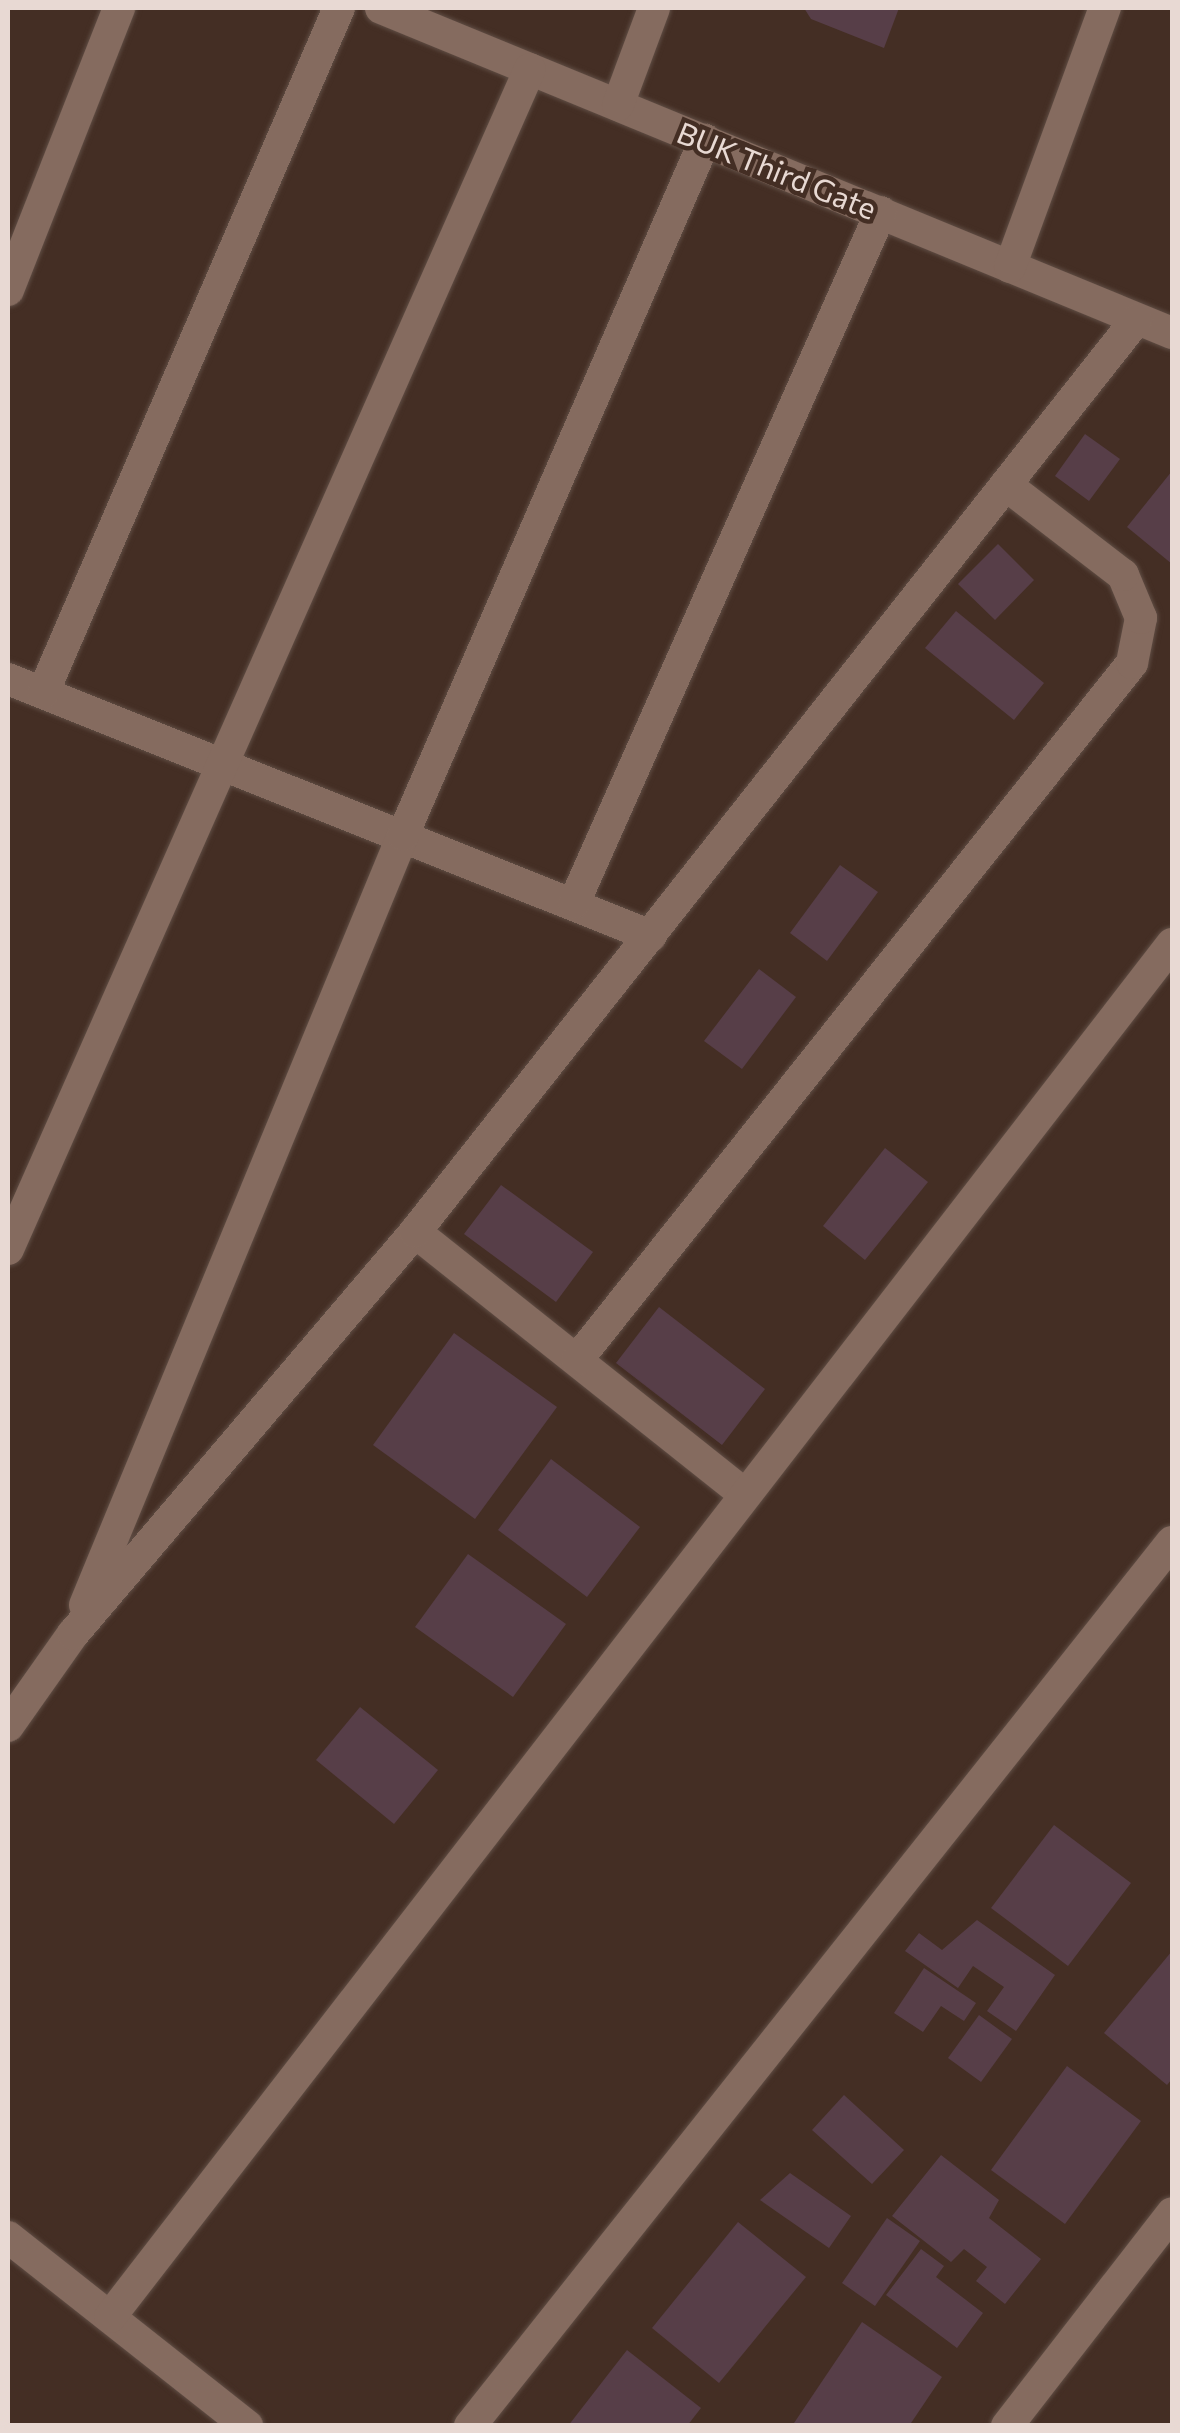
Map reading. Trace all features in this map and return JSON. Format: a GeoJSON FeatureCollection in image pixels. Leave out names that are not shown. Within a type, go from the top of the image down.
{"type":"FeatureCollection","features":[{"type":"Feature","properties":{"kind":"street"},"geometry":{"type":"LineString","coordinates":[[8,290],[119,8]]}},
{"type":"Feature","properties":{"kind":"street"},"geometry":{"type":"LineString","coordinates":[[43,692],[338,8]]}},
{"type":"Feature","properties":{"kind":"street","name":"BUK Third Gate"},"geometry":{"type":"LineString","coordinates":[[381,8],[1172,333]]}},
{"type":"Feature","properties":{"kind":"street"},"geometry":{"type":"LineString","coordinates":[[618,105],[654,8]]}},
{"type":"Feature","properties":{"kind":"street"},"geometry":{"type":"LineString","coordinates":[[1010,267],[1105,8]]}},
{"type":"Feature","properties":{"kind":"street"},"geometry":{"type":"LineString","coordinates":[[8,1249],[530,69]]}},
{"type":"Feature","properties":{"kind":"street"},"geometry":{"type":"LineString","coordinates":[[73,1634],[403,835],[705,140]]}},
{"type":"Feature","properties":{"kind":"street"},"geometry":{"type":"LineString","coordinates":[[574,902],[881,212]]}},
{"type":"Feature","properties":{"kind":"street"},"geometry":{"type":"LineString","coordinates":[[8,1726],[73,1634],[415,1232],[1136,320]]}},
{"type":"Feature","properties":{"kind":"street"},"geometry":{"type":"LineString","coordinates":[[577,1360],[1132,662],[1141,618],[1123,575],[1006,485]]}},
{"type":"Feature","properties":{"kind":"street"},"geometry":{"type":"LineString","coordinates":[[8,680],[574,902],[651,936]]}},
{"type":"Feature","properties":{"kind":"street"},"geometry":{"type":"LineString","coordinates":[[110,2316],[741,1491],[1172,944]]}},
{"type":"Feature","properties":{"kind":"street"},"geometry":{"type":"LineString","coordinates":[[415,1232],[741,1491]]}},
{"type":"Feature","properties":{"kind":"street"},"geometry":{"type":"LineString","coordinates":[[470,2426],[1172,1542]]}},
{"type":"Feature","properties":{"kind":"street"},"geometry":{"type":"LineString","coordinates":[[1007,2426],[1167,2232]]}},
{"type":"Feature","properties":{"kind":"street"},"geometry":{"type":"LineString","coordinates":[[8,2237],[241,2424]]}},
{"type":"Feature","properties":{"kind":"building"},"geometry":{"type":"Polygon","coordinates":[[[804,8],[899,8],[884,48],[811,19],[804,8]]]}},
{"type":"Feature","properties":{"kind":"building"},"geometry":{"type":"Polygon","coordinates":[[[1085,434],[1120,459],[1089,501],[1055,476],[1085,434]]]}},
{"type":"Feature","properties":{"kind":"building"},"geometry":{"type":"Polygon","coordinates":[[[1172,471],[1172,564],[1127,527],[1172,471]]]}},
{"type":"Feature","properties":{"kind":"building"},"geometry":{"type":"Polygon","coordinates":[[[998,544],[1034,580],[995,620],[958,584],[998,544]]]}},
{"type":"Feature","properties":{"kind":"building"},"geometry":{"type":"Polygon","coordinates":[[[956,611],[1044,683],[1014,720],[925,648],[956,611]]]}},
{"type":"Feature","properties":{"kind":"building"},"geometry":{"type":"Polygon","coordinates":[[[840,865],[878,892],[827,961],[790,933],[840,865]]]}},
{"type":"Feature","properties":{"kind":"building"},"geometry":{"type":"Polygon","coordinates":[[[759,969],[796,997],[742,1069],[704,1041],[759,969]]]}},
{"type":"Feature","properties":{"kind":"building"},"geometry":{"type":"Polygon","coordinates":[[[885,1148],[928,1182],[865,1260],[823,1226],[885,1148]]]}},
{"type":"Feature","properties":{"kind":"building"},"geometry":{"type":"Polygon","coordinates":[[[501,1185],[593,1252],[556,1302],[464,1234],[501,1185]]]}},
{"type":"Feature","properties":{"kind":"building"},"geometry":{"type":"Polygon","coordinates":[[[659,1307],[765,1389],[722,1445],[616,1363],[659,1307]]]}},
{"type":"Feature","properties":{"kind":"building"},"geometry":{"type":"Polygon","coordinates":[[[454,1333],[557,1407],[475,1519],[373,1445],[454,1333]]]}},
{"type":"Feature","properties":{"kind":"building"},"geometry":{"type":"Polygon","coordinates":[[[551,1459],[640,1527],[587,1597],[498,1530],[551,1459]]]}},
{"type":"Feature","properties":{"kind":"building"},"geometry":{"type":"Polygon","coordinates":[[[468,1554],[566,1624],[513,1697],[415,1627],[468,1554]]]}},
{"type":"Feature","properties":{"kind":"building"},"geometry":{"type":"Polygon","coordinates":[[[360,1707],[438,1770],[394,1824],[316,1760],[360,1707]]]}},
{"type":"Feature","properties":{"kind":"building"},"geometry":{"type":"Polygon","coordinates":[[[1054,1825],[1131,1883],[1068,1966],[991,1908],[1054,1825]]]}},
{"type":"Feature","properties":{"kind":"building"},"geometry":{"type":"Polygon","coordinates":[[[977,1920],[1055,1975],[1016,2031],[987,2011],[1004,1987],[973,1966],[958,1988],[905,1951],[919,1933],[942,1950],[977,1920]]]}},
{"type":"Feature","properties":{"kind":"building"},"geometry":{"type":"Polygon","coordinates":[[[1172,1951],[1172,2079],[1167,2085],[1104,2033],[1172,1951]]]}},
{"type":"Feature","properties":{"kind":"building"},"geometry":{"type":"Polygon","coordinates":[[[924,1968],[976,2003],[964,2021],[941,2006],[923,2032],[894,2013],[924,1968]]]}},
{"type":"Feature","properties":{"kind":"building"},"geometry":{"type":"Polygon","coordinates":[[[979,2015],[1012,2039],[981,2082],[948,2058],[979,2015]]]}},
{"type":"Feature","properties":{"kind":"building"},"geometry":{"type":"Polygon","coordinates":[[[1067,2066],[1141,2121],[1065,2224],[991,2170],[1067,2066]]]}},
{"type":"Feature","properties":{"kind":"building"},"geometry":{"type":"Polygon","coordinates":[[[844,2095],[904,2150],[872,2184],[812,2130],[844,2095]]]}},
{"type":"Feature","properties":{"kind":"building"},"geometry":{"type":"Polygon","coordinates":[[[941,2155],[999,2200],[989,2218],[1041,2259],[1005,2304],[976,2281],[987,2267],[964,2249],[951,2262],[892,2216],[941,2155]]]}},
{"type":"Feature","properties":{"kind":"building"},"geometry":{"type":"Polygon","coordinates":[[[790,2173],[851,2216],[829,2248],[760,2200],[790,2173]]]}},
{"type":"Feature","properties":{"kind":"building"},"geometry":{"type":"Polygon","coordinates":[[[887,2218],[920,2241],[875,2306],[842,2283],[887,2218]]]}},
{"type":"Feature","properties":{"kind":"building"},"geometry":{"type":"Polygon","coordinates":[[[738,2222],[806,2277],[719,2383],[652,2328],[738,2222]]]}},
{"type":"Feature","properties":{"kind":"building"},"geometry":{"type":"Polygon","coordinates":[[[921,2249],[944,2266],[936,2277],[983,2313],[957,2348],[886,2295],[921,2249]]]}},
{"type":"Feature","properties":{"kind":"building"},"geometry":{"type":"Polygon","coordinates":[[[862,2322],[942,2377],[909,2426],[792,2426],[862,2322]]]}},
{"type":"Feature","properties":{"kind":"building"},"geometry":{"type":"Polygon","coordinates":[[[627,2350],[701,2408],[687,2426],[568,2426],[627,2350]]]}}]}
